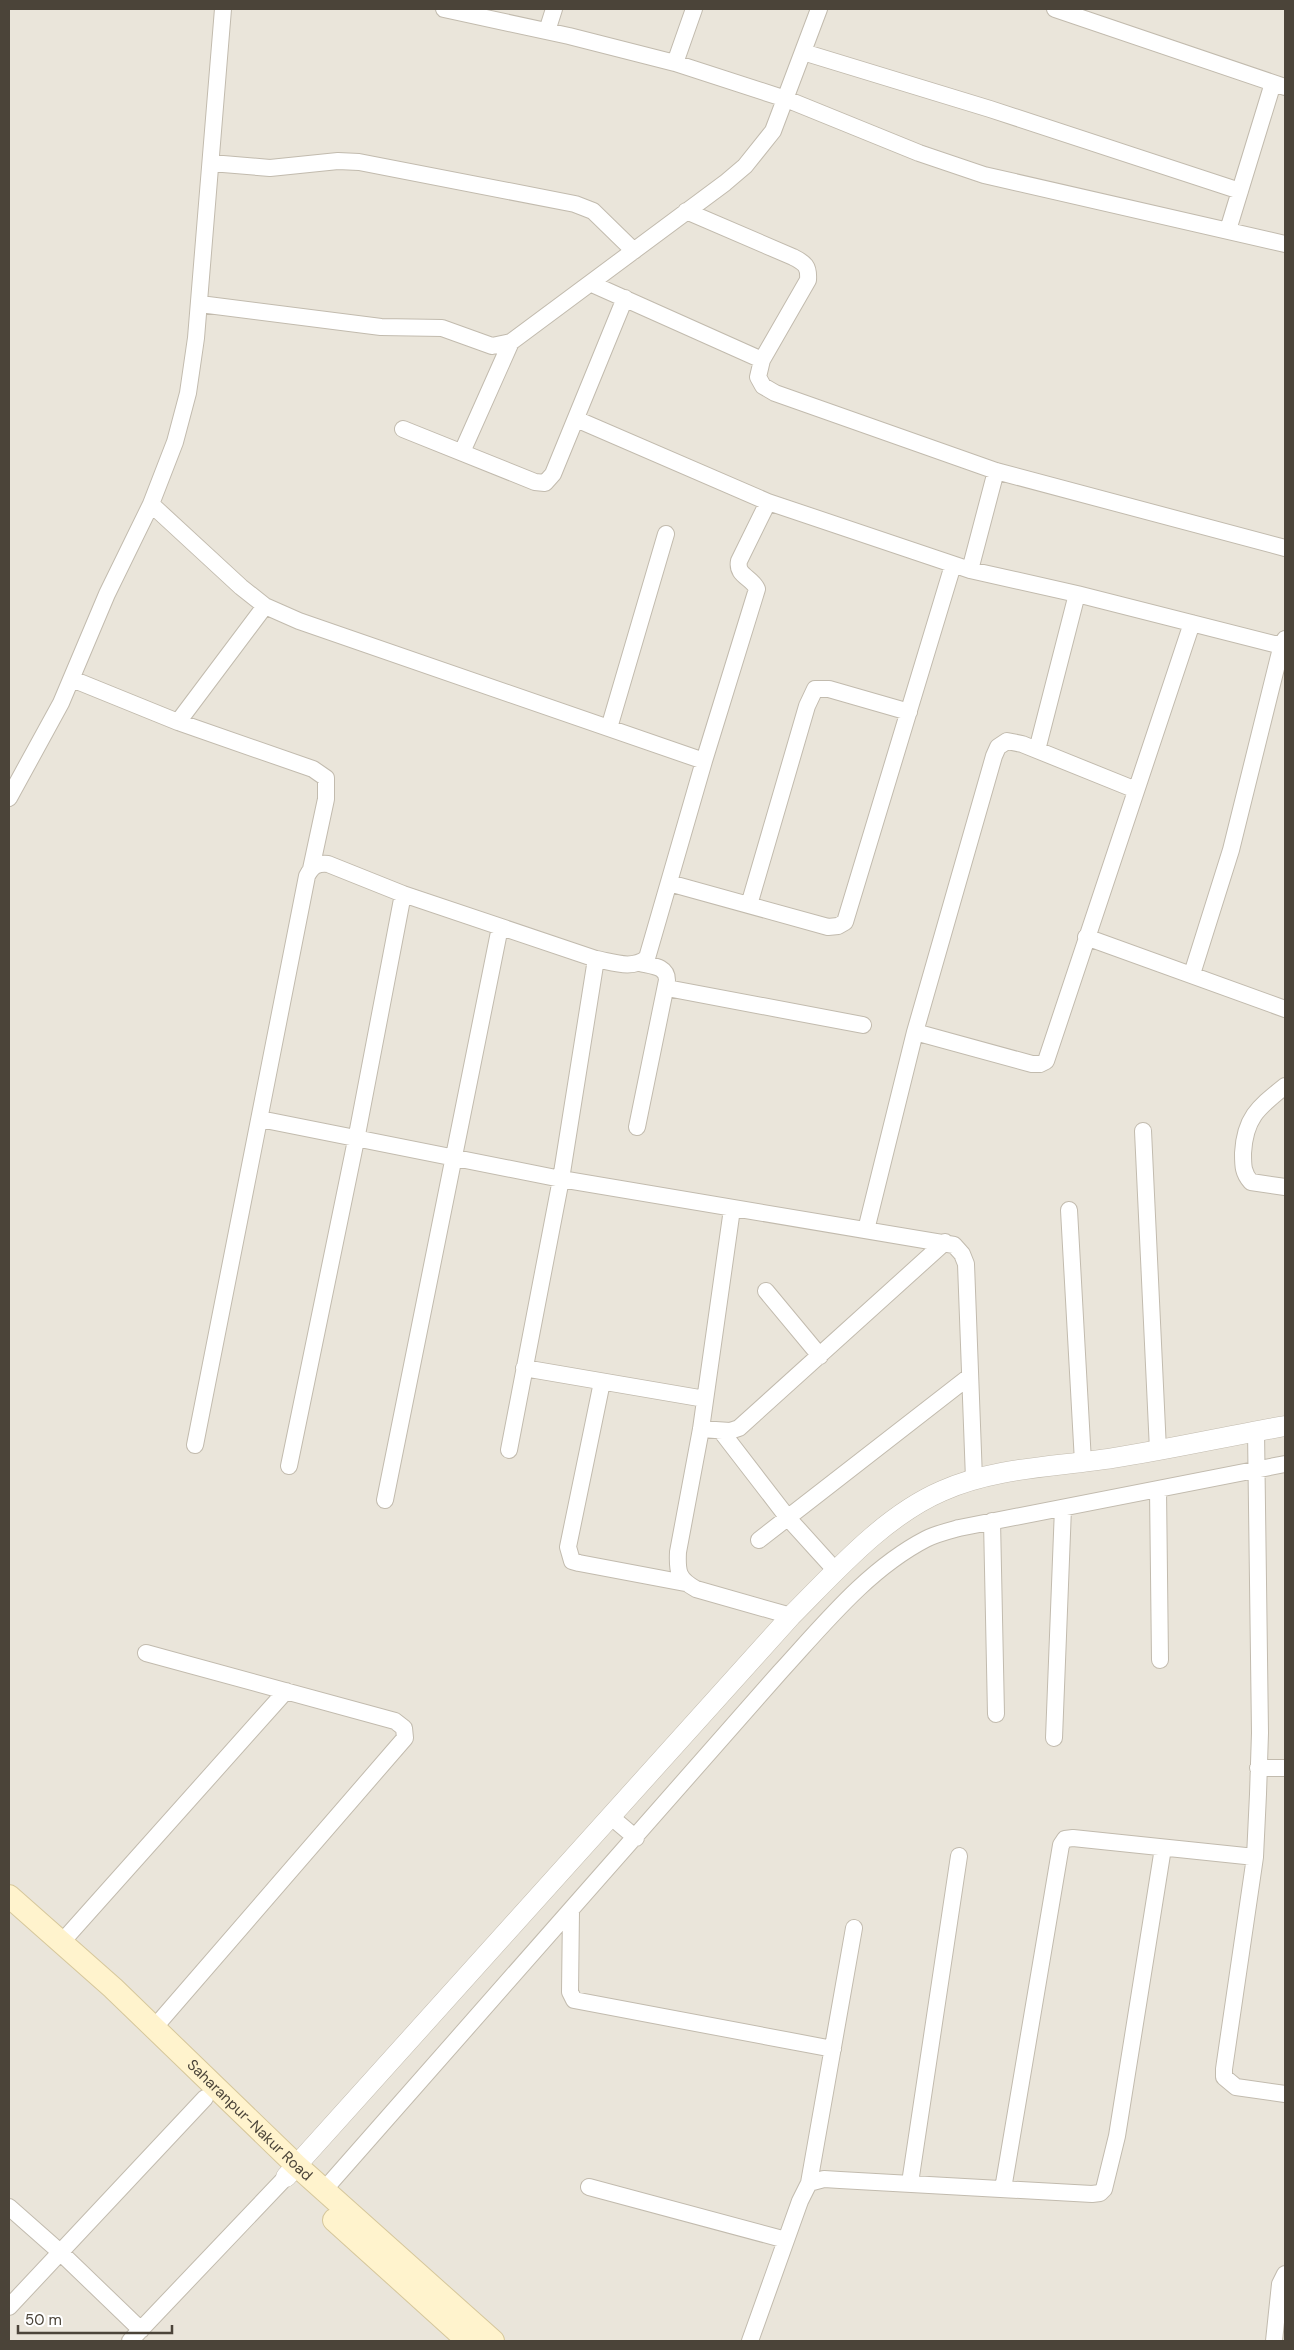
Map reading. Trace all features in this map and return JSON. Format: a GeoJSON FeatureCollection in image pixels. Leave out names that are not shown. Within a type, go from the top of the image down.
{"type":"FeatureCollection","features":[{"type":"Feature","properties":{"kind":"main road","name":"Saharanpur-Nakur Road"},"geometry":{"type":"LineString","coordinates":[[9,1896],[154,2028],[291,2171],[468,2341]]}},
{"type":"Feature","properties":{"kind":"main road","name":"Saharanpur-Nakur Road"},"geometry":{"type":"LineString","coordinates":[[9,1916],[102,2000],[205,2098],[291,2171],[324,2190],[493,2341]]}},
{"type":"Feature","properties":{"kind":"street"},"geometry":{"type":"LineString","coordinates":[[9,798],[72,679],[107,594],[152,504],[175,442],[188,393],[200,304],[223,9]]}},
{"type":"Feature","properties":{"kind":"street"},"geometry":{"type":"LineString","coordinates":[[444,9],[547,31],[675,63],[786,99],[946,164],[1021,184],[1285,244]]}},
{"type":"Feature","properties":{"kind":"street"},"geometry":{"type":"LineString","coordinates":[[547,31],[554,9]]}},
{"type":"Feature","properties":{"kind":"street"},"geometry":{"type":"LineString","coordinates":[[675,63],[694,9]]}},
{"type":"Feature","properties":{"kind":"street"},"geometry":{"type":"LineString","coordinates":[[200,304],[381,327],[442,328],[492,346],[503,346],[592,284],[725,183],[761,149],[773,131],[819,9]]}},
{"type":"Feature","properties":{"kind":"street"},"geometry":{"type":"LineString","coordinates":[[1055,9],[1279,85],[1240,191],[1228,230]]}},
{"type":"Feature","properties":{"kind":"street"},"geometry":{"type":"LineString","coordinates":[[803,52],[990,109],[1240,191]]}},
{"type":"Feature","properties":{"kind":"street"},"geometry":{"type":"LineString","coordinates":[[211,163],[270,168],[338,161],[359,162],[575,204],[594,211],[634,251]]}},
{"type":"Feature","properties":{"kind":"street"},"geometry":{"type":"LineString","coordinates":[[686,211],[806,264],[809,270],[808,280],[762,360],[758,377],[763,386],[775,393],[996,471],[1285,548]]}},
{"type":"Feature","properties":{"kind":"street"},"geometry":{"type":"LineString","coordinates":[[592,284],[762,360]]}},
{"type":"Feature","properties":{"kind":"street"},"geometry":{"type":"LineString","coordinates":[[404,428],[535,482],[545,483],[553,474],[625,298]]}},
{"type":"Feature","properties":{"kind":"street"},"geometry":{"type":"LineString","coordinates":[[462,452],[511,342]]}},
{"type":"Feature","properties":{"kind":"street"},"geometry":{"type":"LineString","coordinates":[[576,419],[768,502],[970,570],[1077,594],[1274,644],[1284,641]]}},
{"type":"Feature","properties":{"kind":"street"},"geometry":{"type":"LineString","coordinates":[[970,570],[996,471]]}},
{"type":"Feature","properties":{"kind":"street"},"geometry":{"type":"LineString","coordinates":[[640,963],[646,958],[651,948],[704,761],[757,589],[752,580],[740,572],[738,567],[739,561],[768,502]]}},
{"type":"Feature","properties":{"kind":"street"},"geometry":{"type":"LineString","coordinates":[[152,504],[241,587],[265,606],[299,621],[704,761]]}},
{"type":"Feature","properties":{"kind":"street"},"geometry":{"type":"LineString","coordinates":[[609,728],[666,534]]}},
{"type":"Feature","properties":{"kind":"street"},"geometry":{"type":"LineString","coordinates":[[669,883],[828,927],[838,926],[845,922],[953,564]]}},
{"type":"Feature","properties":{"kind":"street"},"geometry":{"type":"LineString","coordinates":[[1037,750],[1077,594]]}},
{"type":"Feature","properties":{"kind":"street"},"geometry":{"type":"LineString","coordinates":[[178,722],[265,606]]}},
{"type":"Feature","properties":{"kind":"street"},"geometry":{"type":"LineString","coordinates":[[914,1032],[1040,1064],[1046,1061],[1192,623]]}},
{"type":"Feature","properties":{"kind":"street"},"geometry":{"type":"LineString","coordinates":[[1192,974],[1232,850],[1284,641]]}},
{"type":"Feature","properties":{"kind":"street"},"geometry":{"type":"LineString","coordinates":[[72,679],[178,722],[313,769],[326,778],[326,798],[311,869]]}},
{"type":"Feature","properties":{"kind":"street"},"geometry":{"type":"LineString","coordinates":[[749,905],[807,706],[815,689],[829,689],[909,712]]}},
{"type":"Feature","properties":{"kind":"street"},"geometry":{"type":"LineString","coordinates":[[866,1230],[914,1032],[998,747],[1007,741],[1037,750],[1136,790]]}},
{"type":"Feature","properties":{"kind":"street"},"geometry":{"type":"LineString","coordinates":[[195,1445],[307,876],[316,864],[328,864],[403,894],[596,959],[630,965],[640,963],[664,969],[667,973],[667,988],[637,1127]]}},
{"type":"Feature","properties":{"kind":"street"},"geometry":{"type":"LineString","coordinates":[[289,1466],[356,1140],[403,894]]}},
{"type":"Feature","properties":{"kind":"street"},"geometry":{"type":"LineString","coordinates":[[385,1500],[500,927]]}},
{"type":"Feature","properties":{"kind":"street"},"geometry":{"type":"LineString","coordinates":[[1086,937],[1285,1009]]}},
{"type":"Feature","properties":{"kind":"street"},"geometry":{"type":"LineString","coordinates":[[509,1450],[561,1179],[596,959]]}},
{"type":"Feature","properties":{"kind":"street"},"geometry":{"type":"LineString","coordinates":[[667,988],[863,1024]]}},
{"type":"Feature","properties":{"kind":"street"},"geometry":{"type":"LineString","coordinates":[[1285,1086],[1256,1110],[1248,1123],[1244,1135],[1243,1169],[1251,1182],[1285,1188]]}},
{"type":"Feature","properties":{"kind":"street"},"geometry":{"type":"LineString","coordinates":[[260,1119],[356,1140],[454,1157],[561,1179],[954,1245],[962,1254],[966,1264],[974,1479]]}},
{"type":"Feature","properties":{"kind":"street"},"geometry":{"type":"LineString","coordinates":[[1143,1131],[1158,1450]]}},
{"type":"Feature","properties":{"kind":"street"},"geometry":{"type":"LineString","coordinates":[[685,1583],[677,1570],[678,1552],[705,1399],[732,1209]]}},
{"type":"Feature","properties":{"kind":"street"},"geometry":{"type":"LineString","coordinates":[[1069,1210],[1083,1462]]}},
{"type":"Feature","properties":{"kind":"street"},"geometry":{"type":"LineString","coordinates":[[700,1429],[721,1431],[739,1428],[945,1242]]}},
{"type":"Feature","properties":{"kind":"street"},"geometry":{"type":"LineString","coordinates":[[766,1291],[820,1356]]}},
{"type":"Feature","properties":{"kind":"street"},"geometry":{"type":"LineString","coordinates":[[524,1368],[705,1399]]}},
{"type":"Feature","properties":{"kind":"street"},"geometry":{"type":"LineString","coordinates":[[759,1540],[970,1376]]}},
{"type":"Feature","properties":{"kind":"street"},"geometry":{"type":"LineString","coordinates":[[602,1382],[568,1547],[569,1556],[572,1560],[579,1563],[685,1583],[696,1589],[791,1616]]}},
{"type":"Feature","properties":{"kind":"street"},"geometry":{"type":"LineString","coordinates":[[324,2190],[571,1911],[622,1826],[791,1616],[866,1543],[908,1510],[941,1491],[974,1479],[1256,1435],[1285,1426]]}},
{"type":"Feature","properties":{"kind":"street"},"geometry":{"type":"LineString","coordinates":[[721,1431],[788,1518],[836,1571]]}},
{"type":"Feature","properties":{"kind":"street"},"geometry":{"type":"LineString","coordinates":[[1256,1435],[1258,1768],[1255,1857],[1224,2077],[1236,2088],[1285,2094]]}},
{"type":"Feature","properties":{"kind":"street"},"geometry":{"type":"LineString","coordinates":[[9,2207],[60,2252],[136,2336],[291,2171],[622,1826],[780,1672],[831,1617],[881,1568],[928,1538],[959,1528],[1158,1489],[1256,1466],[1285,1464]]}},
{"type":"Feature","properties":{"kind":"street"},"geometry":{"type":"LineString","coordinates":[[1158,1489],[1160,1660]]}},
{"type":"Feature","properties":{"kind":"street"},"geometry":{"type":"LineString","coordinates":[[1054,1738],[1063,1508]]}},
{"type":"Feature","properties":{"kind":"street"},"geometry":{"type":"LineString","coordinates":[[992,1522],[996,1714]]}},
{"type":"Feature","properties":{"kind":"street"},"geometry":{"type":"LineString","coordinates":[[146,1653],[396,1721],[404,1728],[405,1738],[154,2028]]}},
{"type":"Feature","properties":{"kind":"street"},"geometry":{"type":"LineString","coordinates":[[61,1943],[286,1691]]}},
{"type":"Feature","properties":{"kind":"street"},"geometry":{"type":"LineString","coordinates":[[1258,1768],[1285,1768]]}},
{"type":"Feature","properties":{"kind":"street"},"geometry":{"type":"LineString","coordinates":[[1003,2189],[1061,1845],[1065,1839],[1073,1838],[1255,1857]]}},
{"type":"Feature","properties":{"kind":"street"},"geometry":{"type":"LineString","coordinates":[[809,2183],[824,2179],[1100,2193],[1107,2182],[1163,1848]]}},
{"type":"Feature","properties":{"kind":"street"},"geometry":{"type":"LineString","coordinates":[[910,2184],[959,1856]]}},
{"type":"Feature","properties":{"kind":"street"},"geometry":{"type":"LineString","coordinates":[[571,1911],[570,1992],[574,2000],[833,2049]]}},
{"type":"Feature","properties":{"kind":"street"},"geometry":{"type":"LineString","coordinates":[[750,2341],[800,2201],[809,2183],[854,1928]]}},
{"type":"Feature","properties":{"kind":"street"},"geometry":{"type":"LineString","coordinates":[[9,2307],[205,2098]]}},
{"type":"Feature","properties":{"kind":"street"},"geometry":{"type":"LineString","coordinates":[[589,2187],[786,2240]]}},
{"type":"Feature","properties":{"kind":"street"},"geometry":{"type":"LineString","coordinates":[[1274,2341],[1280,2284],[1285,2274]]}},
{"type":"Feature","properties":{"kind":"shaded area"},"geometry":{"type":"Polygon","coordinates":[[[9,9],[1285,9],[1285,2341],[9,2341],[9,9]]]}}]}
